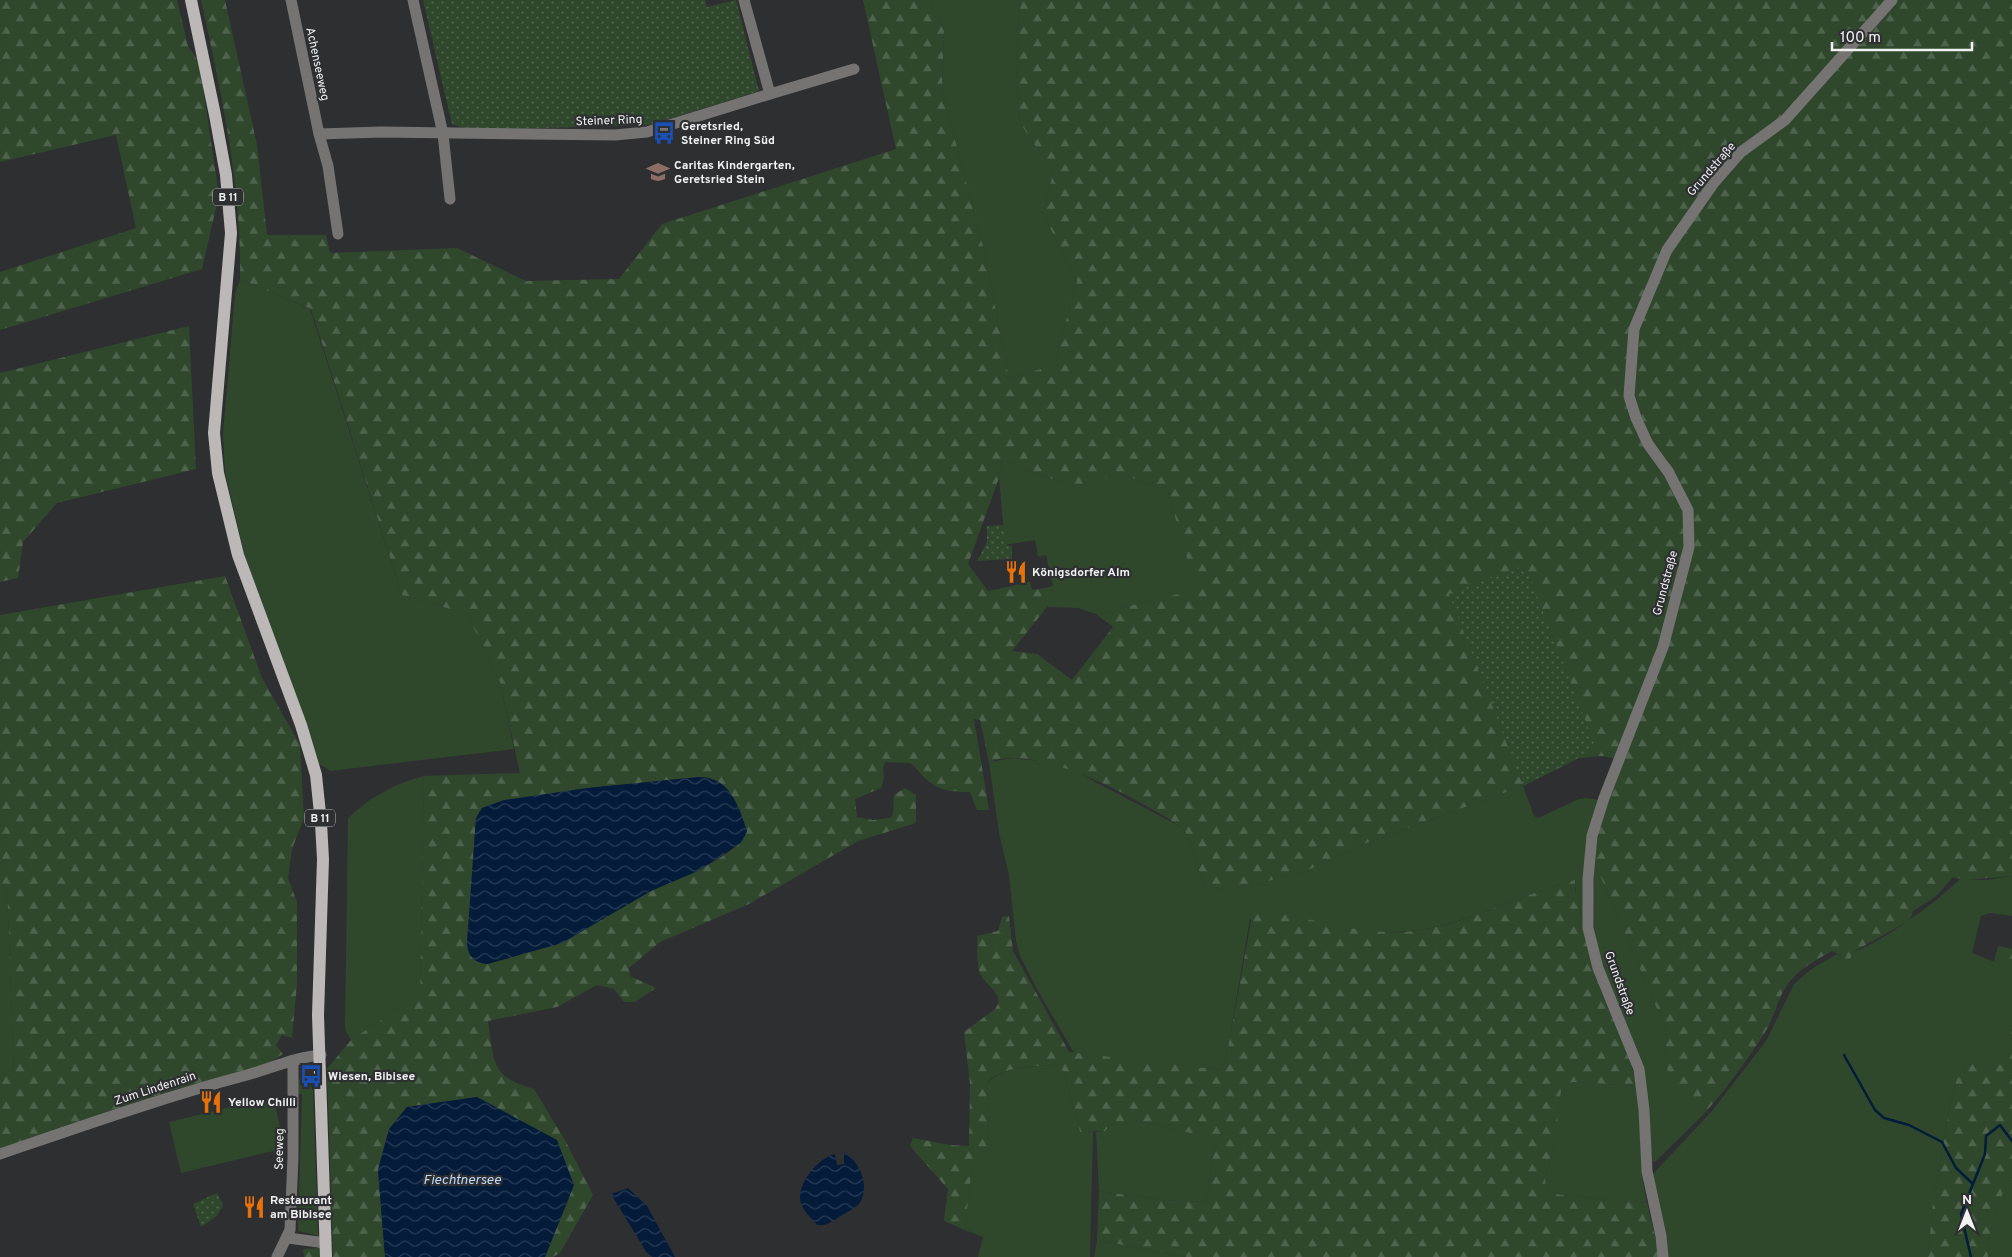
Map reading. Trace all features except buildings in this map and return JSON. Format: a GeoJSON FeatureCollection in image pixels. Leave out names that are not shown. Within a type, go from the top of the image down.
{"type":"FeatureCollection","features":[{"type":"Feature","properties":{"kind":"main road","name":"B 11"},"geometry":{"type":"LineString","coordinates":[[191,0],[226,176],[231,233],[214,433],[218,473],[238,555],[301,725],[316,775],[323,859],[318,1015],[321,1055],[326,1257]]}},
{"type":"Feature","properties":{"kind":"street","name":"Achenseeweg"},"geometry":{"type":"LineString","coordinates":[[291,0],[319,134],[328,166],[338,234]]}},
{"type":"Feature","properties":{"kind":"street"},"geometry":{"type":"LineString","coordinates":[[414,0],[443,134],[450,199]]}},
{"type":"Feature","properties":{"kind":"street"},"geometry":{"type":"LineString","coordinates":[[744,0],[770,94]]}},
{"type":"Feature","properties":{"kind":"street","name":"Grundstraße"},"geometry":{"type":"LineString","coordinates":[[1663,1257],[1661,1236],[1647,1171],[1644,1110],[1639,1069],[1598,968],[1588,928],[1588,879],[1592,836],[1604,798],[1662,647],[1689,547],[1688,510],[1669,473],[1648,444],[1636,418],[1629,396],[1634,329],[1667,250],[1713,184],[1741,152],[1785,120],[1892,0]]}},
{"type":"Feature","properties":{"kind":"street","name":"Steiner Ring"},"geometry":{"type":"LineString","coordinates":[[443,134],[614,136],[647,132],[854,69]]}},
{"type":"Feature","properties":{"kind":"street"},"geometry":{"type":"LineString","coordinates":[[319,134],[381,132],[443,134]]}},
{"type":"Feature","properties":{"kind":"street","name":"Zum Lindenrain"},"geometry":{"type":"LineString","coordinates":[[0,1154],[166,1098],[293,1061],[321,1055]]}},
{"type":"Feature","properties":{"kind":"street","name":"Seeweg"},"geometry":{"type":"LineString","coordinates":[[277,1257],[288,1238],[290,1230],[293,1157],[293,1061]]}},
{"type":"Feature","properties":{"kind":"street"},"geometry":{"type":"LineString","coordinates":[[288,1238],[326,1243]]}},
{"type":"Feature","properties":{"kind":"green space"},"geometry":{"type":"Polygon","coordinates":[[[0,0],[177,0],[188,46],[199,62],[219,195],[202,269],[0,330],[0,272],[136,228],[116,135],[0,162],[0,0]]]}},
{"type":"Feature","properties":{"kind":"green space"},"geometry":{"type":"Polygon","coordinates":[[[201,0],[225,0],[257,145],[267,235],[326,235],[330,253],[457,248],[526,281],[619,279],[662,224],[896,149],[863,0],[929,0],[944,28],[942,90],[984,250],[1009,378],[1054,365],[1077,281],[1043,214],[1053,173],[1020,123],[1016,65],[1020,0],[2012,0],[2012,876],[1965,880],[1953,877],[1935,897],[1913,911],[1910,920],[1855,951],[1849,960],[1832,951],[1796,974],[1785,988],[1767,1029],[1750,1056],[1701,1117],[1688,1105],[1669,1075],[1665,1058],[1666,1030],[1594,861],[1599,825],[1624,761],[1603,756],[1579,758],[1523,786],[1369,842],[1306,871],[1261,883],[1208,891],[1204,886],[1188,836],[1183,828],[1142,803],[1116,790],[1089,777],[1061,767],[1034,760],[1010,758],[989,762],[980,720],[974,719],[989,810],[977,810],[970,792],[951,791],[934,785],[910,763],[886,762],[883,767],[884,778],[881,788],[855,799],[857,817],[873,820],[890,818],[893,815],[894,795],[905,788],[916,795],[916,823],[858,841],[749,904],[660,942],[629,968],[630,976],[656,988],[635,1002],[624,1002],[614,989],[597,985],[557,1007],[488,1021],[497,1066],[509,1079],[534,1089],[566,1142],[593,1195],[560,1253],[553,1257],[545,1257],[574,1185],[477,1097],[407,1107],[389,1129],[378,1170],[385,1257],[333,1257],[327,1069],[351,1040],[420,994],[424,776],[520,773],[500,682],[467,614],[402,595],[311,309],[240,279],[238,209],[234,174],[223,104],[201,0]],[[1002,460],[999,478],[968,564],[988,591],[1030,582],[1032,590],[1040,589],[1047,607],[1012,651],[1037,654],[1072,680],[1113,627],[1096,614],[1196,590],[1168,492],[1115,471],[1087,492],[1002,460]],[[699,777],[587,788],[482,808],[476,818],[467,943],[621,900],[666,884],[704,867],[733,849],[747,831],[740,810],[699,777]]]}},
{"type":"Feature","properties":{"kind":"green space"},"geometry":{"type":"Polygon","coordinates":[[[423,0],[705,0],[707,7],[736,0],[759,91],[650,125],[468,130],[452,124],[423,0]]]}},
{"type":"Feature","properties":{"kind":"green space"},"geometry":{"type":"Polygon","coordinates":[[[929,0],[1020,0],[1016,65],[1020,123],[1053,173],[1043,214],[1077,281],[1054,365],[1009,378],[984,250],[942,90],[944,28],[929,0]]]}},
{"type":"Feature","properties":{"kind":"green space"},"geometry":{"type":"Polygon","coordinates":[[[240,279],[310,309],[402,595],[467,614],[500,682],[514,749],[330,771],[318,763],[244,553],[225,472],[223,434],[235,294],[240,279]]]}},
{"type":"Feature","properties":{"kind":"green space"},"geometry":{"type":"Polygon","coordinates":[[[189,326],[196,469],[57,503],[23,542],[18,578],[0,582],[0,373],[189,326]]]}},
{"type":"Feature","properties":{"kind":"green space"},"geometry":{"type":"Polygon","coordinates":[[[1002,460],[1087,492],[1115,471],[1168,492],[1197,590],[1096,614],[1078,608],[1047,607],[1040,589],[1053,586],[1046,555],[1038,557],[1035,540],[1005,545],[999,478],[1002,460]]]}},
{"type":"Feature","properties":{"kind":"green space"},"geometry":{"type":"Polygon","coordinates":[[[1005,525],[1005,545],[1012,546],[1012,559],[977,561],[987,542],[987,526],[1005,525]]]}},
{"type":"Feature","properties":{"kind":"green space"},"geometry":{"type":"Polygon","coordinates":[[[1525,565],[1596,748],[1523,786],[1449,594],[1525,565]]]}},
{"type":"Feature","properties":{"kind":"green space"},"geometry":{"type":"Polygon","coordinates":[[[225,576],[262,678],[300,745],[304,818],[292,849],[288,878],[297,902],[297,984],[292,1038],[282,1035],[276,1045],[283,1054],[272,1061],[247,1071],[157,1095],[0,1150],[0,1078],[14,1074],[7,885],[0,886],[0,615],[225,576]]]}},
{"type":"Feature","properties":{"kind":"green space"},"geometry":{"type":"Polygon","coordinates":[[[1013,758],[1048,762],[1069,768],[1183,828],[1188,836],[1204,886],[1208,891],[1261,883],[1306,871],[1369,842],[1523,786],[1534,816],[1538,818],[1579,799],[1599,800],[1585,929],[1576,898],[1575,880],[1556,885],[1482,913],[1425,929],[1382,932],[1360,931],[1250,919],[1228,1048],[1222,1070],[1074,1053],[1038,991],[1020,956],[1016,941],[1009,875],[999,833],[989,762],[1013,758]]]}},
{"type":"Feature","properties":{"kind":"green space"},"geometry":{"type":"Polygon","coordinates":[[[424,776],[420,994],[351,1040],[345,1029],[348,818],[383,792],[424,776]]]}},
{"type":"Feature","properties":{"kind":"green space"},"geometry":{"type":"Polygon","coordinates":[[[1594,861],[1666,1030],[1665,1058],[1673,1083],[1683,1098],[1701,1117],[1655,1162],[1652,1161],[1647,1108],[1595,940],[1594,861]]]}},
{"type":"Feature","properties":{"kind":"green space"},"geometry":{"type":"Polygon","coordinates":[[[2012,876],[2012,916],[1990,913],[1981,916],[1972,953],[2012,969],[2012,1030],[2005,1064],[2003,1066],[1966,1063],[1956,1081],[1933,1200],[1928,1257],[1668,1257],[1651,1176],[1712,1111],[1766,1041],[1794,984],[1810,970],[1837,954],[1840,956],[1868,946],[1903,925],[1960,879],[1986,880],[2012,876]]]}},
{"type":"Feature","properties":{"kind":"green space"},"geometry":{"type":"Polygon","coordinates":[[[1575,880],[1580,913],[1626,1046],[1637,1086],[1574,1082],[1569,1083],[1561,1091],[1555,1142],[1545,1179],[1550,1190],[1562,1195],[1647,1203],[1660,1257],[1187,1257],[1097,1240],[1099,1191],[1163,1200],[1207,1202],[1215,1141],[1212,1138],[1134,1120],[1112,1123],[1105,1131],[1080,1132],[1064,1072],[1056,1065],[1009,1070],[993,1077],[987,1083],[989,1146],[987,1151],[972,1166],[965,1230],[944,1221],[948,1189],[910,1146],[913,1138],[950,1145],[969,1146],[970,1084],[964,1032],[998,1005],[997,995],[980,973],[977,936],[998,931],[1002,917],[1009,916],[1013,951],[1069,1052],[1222,1070],[1228,1048],[1252,916],[1265,910],[1367,931],[1400,932],[1423,930],[1489,911],[1553,886],[1575,880]]]}},
{"type":"Feature","properties":{"kind":"green space"},"geometry":{"type":"Polygon","coordinates":[[[7,885],[14,1075],[0,1078],[0,886],[7,885]]]}},
{"type":"Feature","properties":{"kind":"green space"},"geometry":{"type":"Polygon","coordinates":[[[1998,946],[2012,949],[2012,969],[1994,962],[1998,946]]]}},
{"type":"Feature","properties":{"kind":"green space"},"geometry":{"type":"Polygon","coordinates":[[[2012,1030],[2012,1180],[2006,1183],[1989,1236],[1988,1257],[1928,1257],[1933,1200],[1956,1081],[1966,1063],[2004,1065],[2012,1030]]]}},
{"type":"Feature","properties":{"kind":"green space"},"geometry":{"type":"Polygon","coordinates":[[[1056,1065],[1064,1072],[1080,1132],[1093,1132],[1090,1257],[978,1257],[983,1237],[965,1230],[972,1165],[987,1151],[989,1146],[987,1084],[993,1078],[1009,1070],[1056,1065]]]}},
{"type":"Feature","properties":{"kind":"green space"},"geometry":{"type":"Polygon","coordinates":[[[307,1076],[313,1091],[318,1232],[324,1257],[319,1257],[316,1235],[298,1231],[302,1094],[297,1094],[299,1079],[307,1076]]]}},
{"type":"Feature","properties":{"kind":"green space"},"geometry":{"type":"Polygon","coordinates":[[[1569,1083],[1637,1086],[1643,1182],[1647,1203],[1562,1195],[1552,1192],[1548,1188],[1545,1179],[1554,1146],[1561,1091],[1569,1083]]]}},
{"type":"Feature","properties":{"kind":"green space"},"geometry":{"type":"Polygon","coordinates":[[[273,1097],[285,1148],[181,1173],[169,1122],[273,1097]]]}},
{"type":"Feature","properties":{"kind":"green space"},"geometry":{"type":"Polygon","coordinates":[[[1134,1120],[1212,1138],[1215,1141],[1207,1202],[1163,1200],[1099,1191],[1096,1132],[1105,1131],[1107,1127],[1117,1121],[1134,1120]]]}},
{"type":"Feature","properties":{"kind":"green space"},"geometry":{"type":"Polygon","coordinates":[[[2012,1180],[2012,1257],[1988,1257],[1989,1236],[2006,1182],[2012,1180]]]}},
{"type":"Feature","properties":{"kind":"green space"},"geometry":{"type":"Polygon","coordinates":[[[217,1193],[223,1205],[217,1216],[201,1227],[193,1204],[217,1193]]]}},
{"type":"Feature","properties":{"kind":"green space"},"geometry":{"type":"Polygon","coordinates":[[[1097,1240],[1187,1257],[1094,1257],[1097,1240]]]}},
{"type":"Feature","properties":{"kind":"green space"},"geometry":{"type":"Polygon","coordinates":[[[319,1248],[319,1257],[304,1257],[303,1249],[319,1248]]]}},
{"type":"Feature","properties":{"kind":"water"},"geometry":{"type":"Polygon","coordinates":[[[699,777],[710,778],[718,782],[731,794],[747,831],[741,843],[698,871],[651,891],[562,943],[488,964],[475,961],[470,956],[467,943],[476,818],[482,808],[504,800],[587,788],[699,777]]]}},
{"type":"Feature","properties":{"kind":"water","name":"Fiechtnersee"},"geometry":{"type":"Polygon","coordinates":[[[477,1097],[557,1140],[574,1185],[545,1257],[385,1257],[378,1170],[389,1129],[407,1107],[477,1097]]]}},
{"type":"Feature","properties":{"kind":"water"},"geometry":{"type":"Polygon","coordinates":[[[844,1152],[855,1162],[862,1175],[864,1190],[862,1198],[857,1206],[831,1222],[817,1225],[802,1206],[800,1199],[803,1185],[816,1166],[829,1156],[835,1154],[837,1165],[844,1164],[844,1152]]]}},
{"type":"Feature","properties":{"kind":"water"},"geometry":{"type":"Polygon","coordinates":[[[628,1188],[647,1206],[675,1257],[652,1257],[647,1253],[611,1194],[628,1188]]]}},
{"type":"Feature","properties":{"kind":"waterway"},"geometry":{"type":"LineString","coordinates":[[1844,1055],[1875,1110],[1884,1118],[1909,1125],[1942,1142],[1956,1168],[1973,1184]]}},
{"type":"Feature","properties":{"kind":"waterway"},"geometry":{"type":"LineString","coordinates":[[1971,1257],[1961,1214],[1985,1154],[1986,1136],[2000,1125],[2012,1141]]}},
{"type":"Feature","properties":{"kind":"place","name":"Geretsried, Steiner Ring Süd"},"geometry":{"type":"Point","coordinates":[664,133]}},
{"type":"Feature","properties":{"kind":"place","name":"Caritas Kindergarten, Geretsried Stein"},"geometry":{"type":"Point","coordinates":[658,172]}},
{"type":"Feature","properties":{"kind":"place","name":"Königsdorfer Alm"},"geometry":{"type":"Point","coordinates":[1016,572]}},
{"type":"Feature","properties":{"kind":"place","name":"Wiesen, Bibisee"},"geometry":{"type":"Point","coordinates":[311,1076]}},
{"type":"Feature","properties":{"kind":"place","name":"Yellow Chilli"},"geometry":{"type":"Point","coordinates":[211,1102]}},
{"type":"Feature","properties":{"kind":"place","name":"Restaurant am Bibisee"},"geometry":{"type":"Point","coordinates":[254,1207]}}]}
